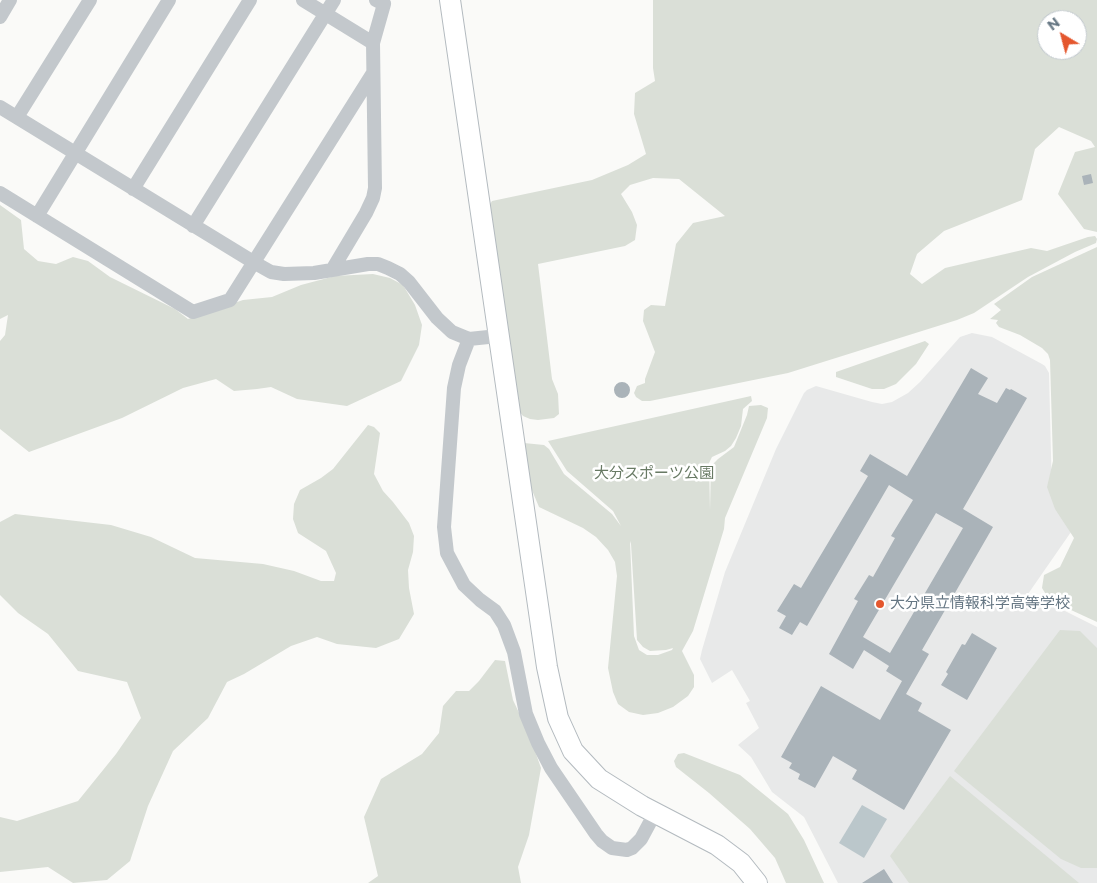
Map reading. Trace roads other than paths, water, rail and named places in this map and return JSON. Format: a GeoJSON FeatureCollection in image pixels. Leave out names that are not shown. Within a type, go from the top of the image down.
{"type":"FeatureCollection","features":[{"type":"Feature","properties":{"kind":"street"},"geometry":{"type":"LineString","coordinates":[[0,17],[10,0]]}},
{"type":"Feature","properties":{"kind":"street"},"geometry":{"type":"LineString","coordinates":[[17,117],[90,0]]}},
{"type":"Feature","properties":{"kind":"street"},"geometry":{"type":"LineString","coordinates":[[37,216],[169,0]]}},
{"type":"Feature","properties":{"kind":"street"},"geometry":{"type":"LineString","coordinates":[[133,189],[250,0]]}},
{"type":"Feature","properties":{"kind":"street"},"geometry":{"type":"LineString","coordinates":[[303,0],[373,43]]}},
{"type":"Feature","properties":{"kind":"street"},"geometry":{"type":"LineString","coordinates":[[193,226],[334,0]]}},
{"type":"Feature","properties":{"kind":"street"},"geometry":{"type":"LineString","coordinates":[[332,270],[366,213],[374,193],[373,43],[384,4],[376,0]]}},
{"type":"Feature","properties":{"kind":"street"},"geometry":{"type":"LineString","coordinates":[[450,0],[547,667],[558,718],[573,751],[590,771],[609,786],[730,854],[741,863],[757,883]]}},
{"type":"Feature","properties":{"kind":"street"},"geometry":{"type":"LineString","coordinates":[[0,193],[193,312],[230,300],[373,73]]}},
{"type":"Feature","properties":{"kind":"street"},"geometry":{"type":"LineString","coordinates":[[0,107],[254,264],[271,272],[284,274],[314,273],[378,264],[400,274],[409,282],[448,329],[470,339],[498,336]]}},
{"type":"Feature","properties":{"kind":"street"},"geometry":{"type":"LineString","coordinates":[[470,339],[459,365],[454,388],[444,527],[447,553],[464,585],[480,600],[495,610],[504,624],[514,652],[526,714],[538,743],[551,768],[596,834],[612,848],[627,850],[641,840],[655,813]]}},
{"type":"Feature","properties":{"kind":"place","name":"大分県立情報科学高等学校"},"geometry":{"type":"Point","coordinates":[880,604]}},
{"type":"Feature","properties":{"kind":"park label","name":"大分スポーツ公園"},"geometry":{"type":"Point","coordinates":[654,474]}}]}
